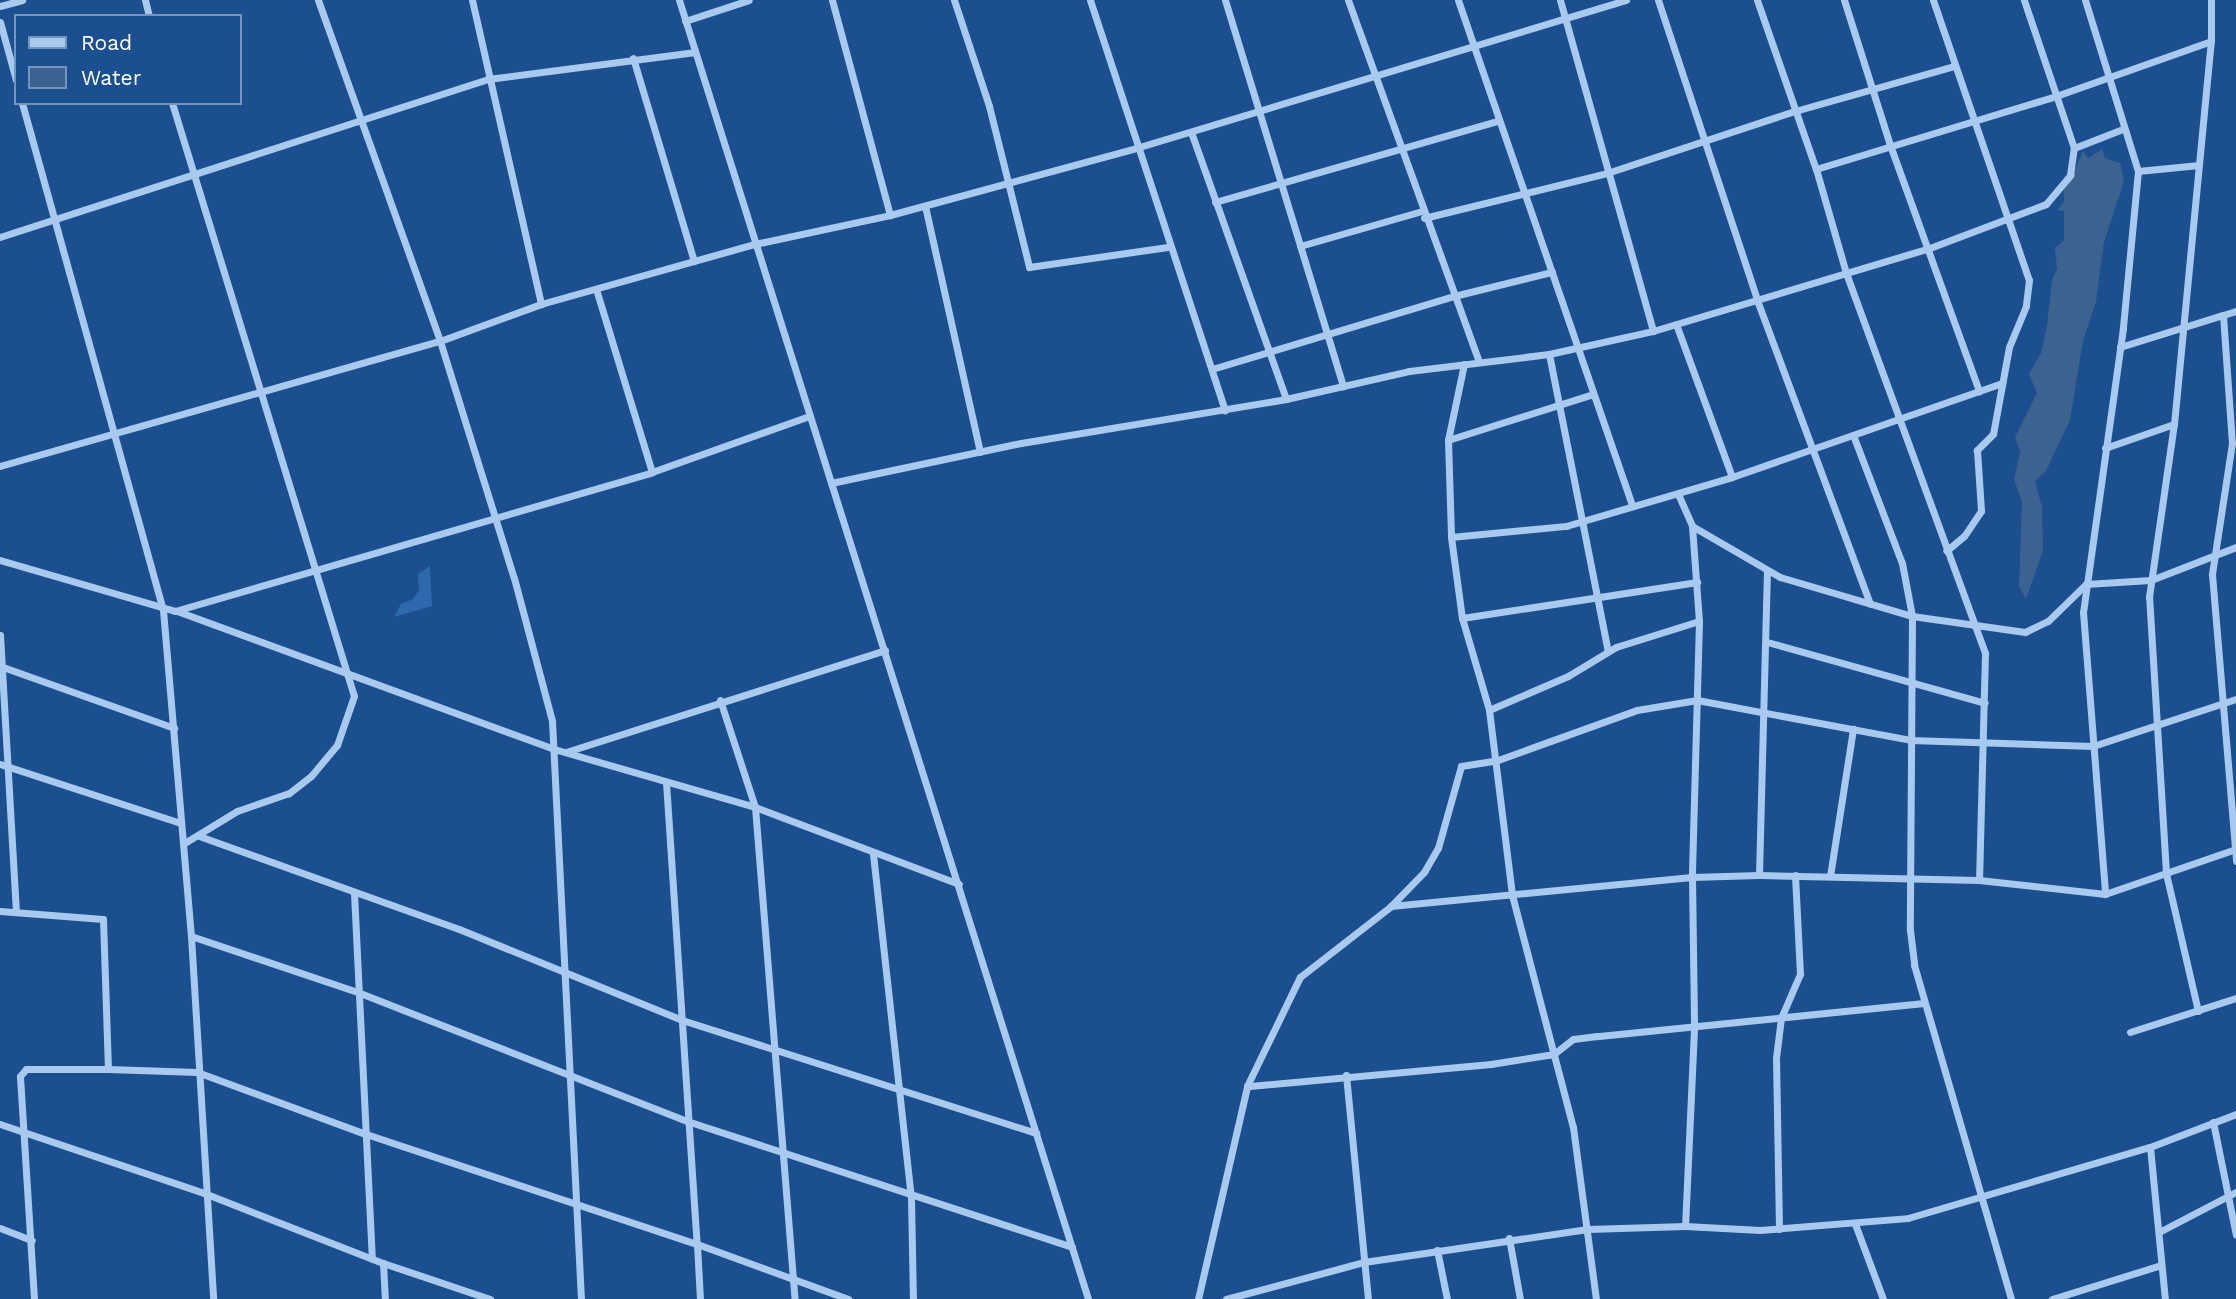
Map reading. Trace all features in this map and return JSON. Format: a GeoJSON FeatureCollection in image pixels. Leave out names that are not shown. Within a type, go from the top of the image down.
{"type":"FeatureCollection","features":[{"type":"Feature","properties":{"kind":"street"},"geometry":{"type":"LineString","coordinates":[[0,6],[22,0]]}},
{"type":"Feature","properties":{"kind":"street"},"geometry":{"type":"LineString","coordinates":[[318,0],[440,341],[545,691],[554,749],[581,1299]]}},
{"type":"Feature","properties":{"kind":"street"},"geometry":{"type":"LineString","coordinates":[[472,0],[541,304]]}},
{"type":"Feature","properties":{"kind":"street"},"geometry":{"type":"LineString","coordinates":[[679,0],[1088,1299]]}},
{"type":"Feature","properties":{"kind":"street"},"geometry":{"type":"LineString","coordinates":[[685,21],[749,0]]}},
{"type":"Feature","properties":{"kind":"street"},"geometry":{"type":"LineString","coordinates":[[832,0],[890,215]]}},
{"type":"Feature","properties":{"kind":"street"},"geometry":{"type":"LineString","coordinates":[[954,0],[1009,184],[1029,267],[1168,247]]}},
{"type":"Feature","properties":{"kind":"street"},"geometry":{"type":"LineString","coordinates":[[1090,0],[1168,247],[1225,410]]}},
{"type":"Feature","properties":{"kind":"street"},"geometry":{"type":"LineString","coordinates":[[1225,0],[1343,386]]}},
{"type":"Feature","properties":{"kind":"street"},"geometry":{"type":"LineString","coordinates":[[1348,0],[1373,80],[1479,362]]}},
{"type":"Feature","properties":{"kind":"street"},"geometry":{"type":"LineString","coordinates":[[1458,0],[1632,505]]}},
{"type":"Feature","properties":{"kind":"street"},"geometry":{"type":"LineString","coordinates":[[1560,0],[1606,173],[1653,331]]}},
{"type":"Feature","properties":{"kind":"street"},"geometry":{"type":"LineString","coordinates":[[0,466],[440,341],[541,304],[694,261],[755,244],[890,215],[1136,148],[1258,110],[1373,80],[1626,0]]}},
{"type":"Feature","properties":{"kind":"street"},"geometry":{"type":"LineString","coordinates":[[1658,0],[1757,300],[1870,604]]}},
{"type":"Feature","properties":{"kind":"street"},"geometry":{"type":"LineString","coordinates":[[1756,0],[1816,169],[1846,273],[1900,418],[1971,625],[1985,653],[1986,742],[1979,880]]}},
{"type":"Feature","properties":{"kind":"street"},"geometry":{"type":"LineString","coordinates":[[1844,0],[1890,145],[1979,391]]}},
{"type":"Feature","properties":{"kind":"street"},"geometry":{"type":"LineString","coordinates":[[1933,0],[1972,123],[2029,280],[2026,306],[2009,347],[1993,434],[1976,456],[1981,512],[1964,536],[1946,551]]}},
{"type":"Feature","properties":{"kind":"street"},"geometry":{"type":"LineString","coordinates":[[831,483],[980,452],[1286,399],[1464,363],[1549,354],[1653,331],[1927,249],[2006,218],[2056,197],[2070,175],[2074,148],[2024,0]]}},
{"type":"Feature","properties":{"kind":"street"},"geometry":{"type":"LineString","coordinates":[[2085,0],[2138,171],[2120,346],[2083,612],[2105,894]]}},
{"type":"Feature","properties":{"kind":"street"},"geometry":{"type":"LineString","coordinates":[[2198,1011],[2165,873],[2151,580],[2174,424],[2211,41],[2211,0]]}},
{"type":"Feature","properties":{"kind":"street"},"geometry":{"type":"LineString","coordinates":[[0,22],[14,73]]}},
{"type":"Feature","properties":{"kind":"street"},"geometry":{"type":"LineString","coordinates":[[1816,169],[2056,96],[2211,41]]}},
{"type":"Feature","properties":{"kind":"street"},"geometry":{"type":"LineString","coordinates":[[0,237],[191,172],[488,79],[695,52]]}},
{"type":"Feature","properties":{"kind":"street"},"geometry":{"type":"LineString","coordinates":[[633,58],[694,261]]}},
{"type":"Feature","properties":{"kind":"street"},"geometry":{"type":"LineString","coordinates":[[1300,246],[1423,214],[1525,196],[1706,143],[1795,111],[1954,65]]}},
{"type":"Feature","properties":{"kind":"street"},"geometry":{"type":"LineString","coordinates":[[23,105],[163,610],[191,936],[204,1193],[213,1299]]}},
{"type":"Feature","properties":{"kind":"street"},"geometry":{"type":"LineString","coordinates":[[173,105],[313,567],[350,673],[352,710],[328,758],[289,793],[237,811],[183,844]]}},
{"type":"Feature","properties":{"kind":"street"},"geometry":{"type":"LineString","coordinates":[[1215,202],[1280,181],[1498,121]]}},
{"type":"Feature","properties":{"kind":"street"},"geometry":{"type":"LineString","coordinates":[[2074,148],[2123,129]]}},
{"type":"Feature","properties":{"kind":"street"},"geometry":{"type":"LineString","coordinates":[[1191,132],[1286,399]]}},
{"type":"Feature","properties":{"kind":"street"},"geometry":{"type":"LineString","coordinates":[[2138,171],[2199,164]]}},
{"type":"Feature","properties":{"kind":"street"},"geometry":{"type":"LineString","coordinates":[[925,206],[980,452]]}},
{"type":"Feature","properties":{"kind":"street"},"geometry":{"type":"LineString","coordinates":[[1212,369],[1454,296],[1552,272]]}},
{"type":"Feature","properties":{"kind":"street"},"geometry":{"type":"LineString","coordinates":[[596,289],[652,472]]}},
{"type":"Feature","properties":{"kind":"street"},"geometry":{"type":"LineString","coordinates":[[2120,346],[2182,331],[2236,311]]}},
{"type":"Feature","properties":{"kind":"street"},"geometry":{"type":"LineString","coordinates":[[2223,315],[2232,443],[2236,458]]}},
{"type":"Feature","properties":{"kind":"street"},"geometry":{"type":"LineString","coordinates":[[1676,324],[1732,477]]}},
{"type":"Feature","properties":{"kind":"street"},"geometry":{"type":"LineString","coordinates":[[1549,354],[1561,402],[1608,651]]}},
{"type":"Feature","properties":{"kind":"street"},"geometry":{"type":"LineString","coordinates":[[1464,363],[1448,440],[1451,537],[1462,618],[1489,710],[1498,760],[1512,895],[1573,1128],[1597,1299]]}},
{"type":"Feature","properties":{"kind":"street"},"geometry":{"type":"LineString","coordinates":[[1451,537],[1554,529],[1732,477],[2002,383]]}},
{"type":"Feature","properties":{"kind":"street"},"geometry":{"type":"LineString","coordinates":[[1448,440],[1593,394]]}},
{"type":"Feature","properties":{"kind":"street"},"geometry":{"type":"LineString","coordinates":[[175,611],[313,567],[652,472],[808,416]]}},
{"type":"Feature","properties":{"kind":"street"},"geometry":{"type":"LineString","coordinates":[[2105,448],[2174,424]]}},
{"type":"Feature","properties":{"kind":"street"},"geometry":{"type":"LineString","coordinates":[[1853,435],[1902,563],[1912,616],[1910,930],[1924,1003],[1984,1199],[2011,1299]]}},
{"type":"Feature","properties":{"kind":"street"},"geometry":{"type":"LineString","coordinates":[[2232,443],[2213,555],[2222,703],[2236,861]]}},
{"type":"Feature","properties":{"kind":"street"},"geometry":{"type":"LineString","coordinates":[[1678,494],[1692,526],[1699,621],[1692,877],[1694,1029],[1685,1226]]}},
{"type":"Feature","properties":{"kind":"street"},"geometry":{"type":"LineString","coordinates":[[1692,526],[1767,571],[1870,604],[1912,616],[1971,625],[2032,630],[2086,584],[2151,580],[2236,547]]}},
{"type":"Feature","properties":{"kind":"street"},"geometry":{"type":"LineString","coordinates":[[0,560],[163,610],[175,611],[554,749],[755,807],[873,854],[959,884]]}},
{"type":"Feature","properties":{"kind":"street"},"geometry":{"type":"LineString","coordinates":[[1759,875],[1767,571]]}},
{"type":"Feature","properties":{"kind":"street"},"geometry":{"type":"LineString","coordinates":[[1462,618],[1597,594],[1697,582]]}},
{"type":"Feature","properties":{"kind":"street"},"geometry":{"type":"LineString","coordinates":[[1489,710],[1568,676],[1608,651],[1699,621]]}},
{"type":"Feature","properties":{"kind":"street"},"geometry":{"type":"LineString","coordinates":[[0,635],[4,765],[16,911]]}},
{"type":"Feature","properties":{"kind":"street"},"geometry":{"type":"LineString","coordinates":[[1767,642],[1912,685],[1985,703]]}},
{"type":"Feature","properties":{"kind":"street"},"geometry":{"type":"LineString","coordinates":[[564,752],[885,649]]}},
{"type":"Feature","properties":{"kind":"street"},"geometry":{"type":"LineString","coordinates":[[1,666],[174,728]]}},
{"type":"Feature","properties":{"kind":"street"},"geometry":{"type":"LineString","coordinates":[[1198,1299],[1247,1086],[1300,978],[1390,906],[1424,872],[1438,848],[1457,772],[1461,766],[1498,760],[1619,715],[1697,700],[1764,710],[1910,740],[2093,746],[2236,699]]}},
{"type":"Feature","properties":{"kind":"street"},"geometry":{"type":"LineString","coordinates":[[720,700],[755,807],[795,1299]]}},
{"type":"Feature","properties":{"kind":"street"},"geometry":{"type":"LineString","coordinates":[[1830,876],[1853,730]]}},
{"type":"Feature","properties":{"kind":"street"},"geometry":{"type":"LineString","coordinates":[[4,765],[181,823]]}},
{"type":"Feature","properties":{"kind":"street"},"geometry":{"type":"LineString","coordinates":[[666,782],[700,1299]]}},
{"type":"Feature","properties":{"kind":"street"},"geometry":{"type":"LineString","coordinates":[[199,836],[564,972],[682,1020],[898,1085],[1036,1133]]}},
{"type":"Feature","properties":{"kind":"street"},"geometry":{"type":"LineString","coordinates":[[1390,906],[1692,877],[1759,875],[1912,881],[1979,880],[2105,894],[2235,849]]}},
{"type":"Feature","properties":{"kind":"street"},"geometry":{"type":"LineString","coordinates":[[873,854],[911,1198],[912,1299]]}},
{"type":"Feature","properties":{"kind":"street"},"geometry":{"type":"LineString","coordinates":[[1779,1229],[1776,1058],[1781,1018],[1801,964],[1795,875]]}},
{"type":"Feature","properties":{"kind":"street"},"geometry":{"type":"LineString","coordinates":[[354,893],[360,993],[363,1133],[372,1259]]}},
{"type":"Feature","properties":{"kind":"street"},"geometry":{"type":"LineString","coordinates":[[0,911],[103,919],[108,1069]]}},
{"type":"Feature","properties":{"kind":"street"},"geometry":{"type":"LineString","coordinates":[[191,936],[360,993],[570,1072],[687,1121],[911,1198],[1072,1247]]}},
{"type":"Feature","properties":{"kind":"street"},"geometry":{"type":"LineString","coordinates":[[2130,1032],[2236,998]]}},
{"type":"Feature","properties":{"kind":"street"},"geometry":{"type":"LineString","coordinates":[[1247,1086],[1554,1054],[1573,1039],[1694,1029],[1924,1003]]}},
{"type":"Feature","properties":{"kind":"street"},"geometry":{"type":"LineString","coordinates":[[34,1299],[22,1071],[108,1069],[197,1072],[363,1133],[577,1202],[848,1299]]}},
{"type":"Feature","properties":{"kind":"street"},"geometry":{"type":"LineString","coordinates":[[1346,1075],[1368,1299]]}},
{"type":"Feature","properties":{"kind":"street"},"geometry":{"type":"LineString","coordinates":[[1226,1299],[1364,1262],[1588,1228],[1685,1226],[1779,1229],[1908,1218],[1984,1199],[2150,1147],[2236,1114]]}},
{"type":"Feature","properties":{"kind":"street"},"geometry":{"type":"LineString","coordinates":[[2213,1122],[2236,1235]]}},
{"type":"Feature","properties":{"kind":"street"},"geometry":{"type":"LineString","coordinates":[[0,1124],[204,1193],[372,1259],[490,1299]]}},
{"type":"Feature","properties":{"kind":"street"},"geometry":{"type":"LineString","coordinates":[[2150,1147],[2165,1299]]}},
{"type":"Feature","properties":{"kind":"street"},"geometry":{"type":"LineString","coordinates":[[2159,1231],[2236,1192]]}},
{"type":"Feature","properties":{"kind":"street"},"geometry":{"type":"LineString","coordinates":[[1855,1224],[1883,1299]]}},
{"type":"Feature","properties":{"kind":"street"},"geometry":{"type":"LineString","coordinates":[[0,1228],[32,1240]]}},
{"type":"Feature","properties":{"kind":"street"},"geometry":{"type":"LineString","coordinates":[[1509,1238],[1520,1299]]}},
{"type":"Feature","properties":{"kind":"street"},"geometry":{"type":"LineString","coordinates":[[1437,1251],[1447,1299]]}},
{"type":"Feature","properties":{"kind":"street"},"geometry":{"type":"LineString","coordinates":[[383,1263],[385,1299]]}},
{"type":"Feature","properties":{"kind":"street"},"geometry":{"type":"LineString","coordinates":[[2052,1299],[2161,1265]]}},
{"type":"Feature","properties":{"kind":"shaded area"},"geometry":{"type":"Polygon","coordinates":[[[430,566],[432,606],[394,617],[401,604],[413,599],[419,590],[418,574],[430,566]]]}},
{"type":"Feature","properties":{"kind":"water"},"geometry":{"type":"Polygon","coordinates":[[[2102,149],[2105,158],[2120,163],[2124,181],[2104,242],[2096,302],[2083,341],[2070,420],[2046,471],[2035,481],[2042,507],[2043,551],[2026,599],[2019,586],[2022,501],[2014,480],[2020,452],[2015,437],[2037,393],[2029,374],[2041,353],[2047,326],[2052,280],[2057,269],[2055,248],[2064,240],[2064,211],[2057,210],[2064,202],[2064,177],[2076,167],[2083,151],[2088,158],[2102,149]]]}}]}
